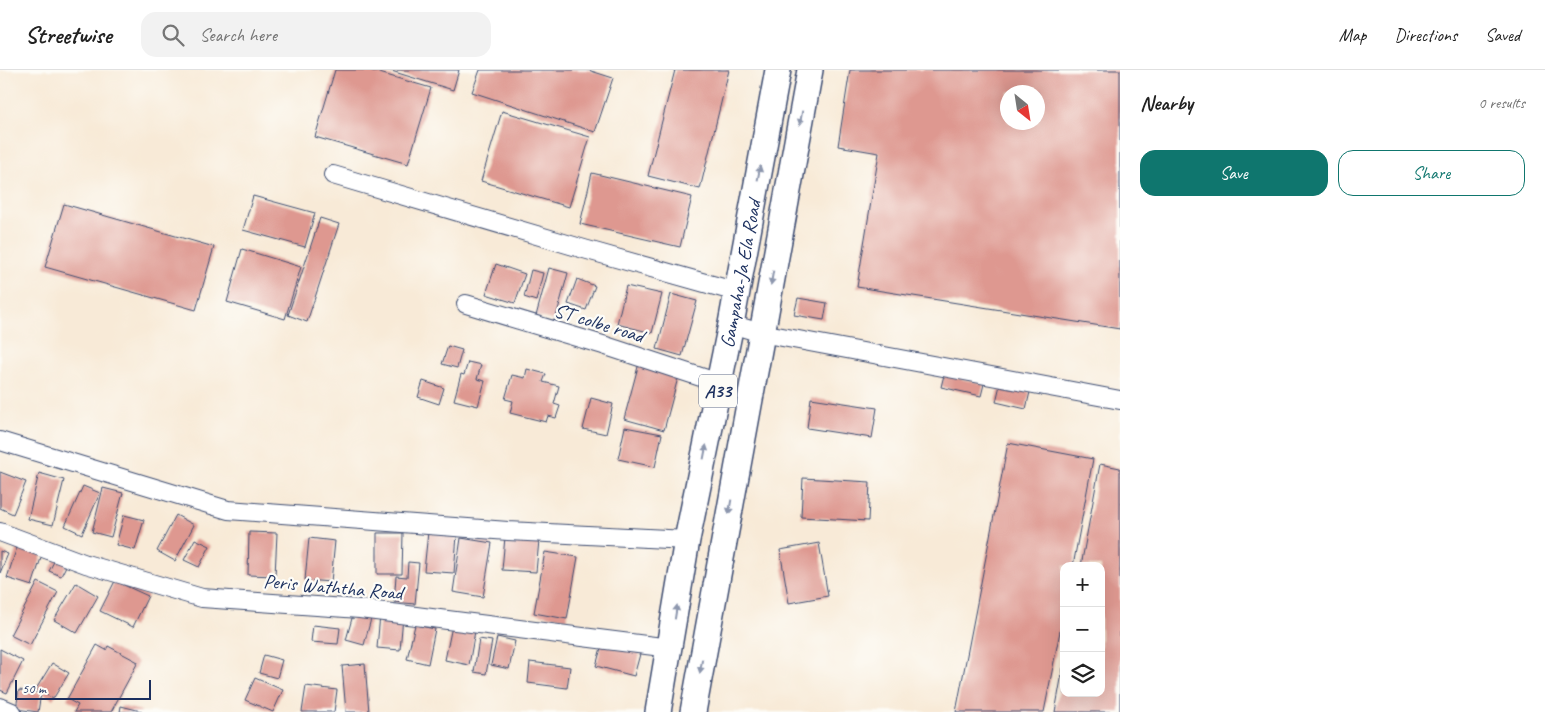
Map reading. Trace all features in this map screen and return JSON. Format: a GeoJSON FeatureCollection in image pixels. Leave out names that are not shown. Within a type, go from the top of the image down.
{"type":"FeatureCollection","features":[{"type":"Feature","properties":{"kind":"highway","name":"Gampaha-Ja Ela Road"},"geometry":{"type":"LineString","coordinates":[[658,712],[688,540],[731,324],[778,70]]}},
{"type":"Feature","properties":{"kind":"highway","name":"Gampaha-Ja Ela Road"},"geometry":{"type":"LineString","coordinates":[[693,712],[810,70]]}},
{"type":"Feature","properties":{"kind":"street"},"geometry":{"type":"LineString","coordinates":[[333,174],[584,249],[737,292]]}},
{"type":"Feature","properties":{"kind":"street","name":"ST colbe road"},"geometry":{"type":"LineString","coordinates":[[466,304],[603,345],[719,383]]}},
{"type":"Feature","properties":{"kind":"street"},"geometry":{"type":"LineString","coordinates":[[731,324],[761,333],[1120,400]]}},
{"type":"Feature","properties":{"kind":"street"},"geometry":{"type":"LineString","coordinates":[[0,441],[228,510],[508,532],[688,540]]}},
{"type":"Feature","properties":{"kind":"street","name":"Peris Waththa Road"},"geometry":{"type":"LineString","coordinates":[[0,532],[86,564],[202,598],[360,609],[670,648]]}},
{"type":"Feature","properties":{"kind":"street"},"geometry":{"type":"LineString","coordinates":[[0,707],[12,712]]}},
{"type":"Feature","properties":{"kind":"building"},"geometry":{"type":"Polygon","coordinates":[[[335,70],[369,70],[431,88],[408,164],[315,137],[335,70]]]}},
{"type":"Feature","properties":{"kind":"building"},"geometry":{"type":"Polygon","coordinates":[[[388,70],[459,70],[453,90],[388,70]]]}},
{"type":"Feature","properties":{"kind":"building"},"geometry":{"type":"Polygon","coordinates":[[[480,70],[588,70],[613,78],[595,132],[472,92],[480,70]]]}},
{"type":"Feature","properties":{"kind":"building"},"geometry":{"type":"Polygon","coordinates":[[[675,70],[729,70],[700,189],[648,176],[675,70]]]}},
{"type":"Feature","properties":{"kind":"building"},"geometry":{"type":"Polygon","coordinates":[[[850,70],[1120,70],[1120,329],[857,287],[879,153],[838,146],[850,70]]]}},
{"type":"Feature","properties":{"kind":"building"},"geometry":{"type":"Polygon","coordinates":[[[502,111],[590,137],[569,207],[481,181],[502,111]]]}},
{"type":"Feature","properties":{"kind":"building"},"geometry":{"type":"Polygon","coordinates":[[[592,173],[692,197],[680,247],[580,224],[592,173]]]}},
{"type":"Feature","properties":{"kind":"building"},"geometry":{"type":"Polygon","coordinates":[[[253,196],[315,213],[305,247],[243,230],[253,196]]]}},
{"type":"Feature","properties":{"kind":"building"},"geometry":{"type":"Polygon","coordinates":[[[64,204],[214,247],[196,310],[45,267],[64,204]]]}},
{"type":"Feature","properties":{"kind":"building"},"geometry":{"type":"Polygon","coordinates":[[[320,218],[339,224],[307,322],[288,315],[320,218]]]}},
{"type":"Feature","properties":{"kind":"building"},"geometry":{"type":"Polygon","coordinates":[[[242,249],[301,267],[285,319],[227,302],[242,249]]]}},
{"type":"Feature","properties":{"kind":"building"},"geometry":{"type":"Polygon","coordinates":[[[496,264],[525,274],[515,303],[486,294],[496,264]]]}},
{"type":"Feature","properties":{"kind":"building"},"geometry":{"type":"Polygon","coordinates":[[[549,268],[568,273],[555,321],[536,316],[549,268]]]}},
{"type":"Feature","properties":{"kind":"building"},"geometry":{"type":"Polygon","coordinates":[[[531,270],[543,273],[536,301],[524,297],[531,270]]]}},
{"type":"Feature","properties":{"kind":"building"},"geometry":{"type":"Polygon","coordinates":[[[577,279],[595,286],[586,310],[568,304],[577,279]]]}},
{"type":"Feature","properties":{"kind":"building"},"geometry":{"type":"Polygon","coordinates":[[[626,286],[662,294],[652,333],[617,324],[626,286]]]}},
{"type":"Feature","properties":{"kind":"building"},"geometry":{"type":"Polygon","coordinates":[[[671,294],[697,301],[682,356],[657,349],[671,294]]]}},
{"type":"Feature","properties":{"kind":"building"},"geometry":{"type":"Polygon","coordinates":[[[798,298],[827,303],[824,320],[794,315],[798,298]]]}},
{"type":"Feature","properties":{"kind":"building"},"geometry":{"type":"Polygon","coordinates":[[[448,346],[462,350],[457,368],[442,364],[448,346]]]}},
{"type":"Feature","properties":{"kind":"building"},"geometry":{"type":"Polygon","coordinates":[[[468,362],[481,365],[477,379],[485,381],[478,406],[454,400],[461,374],[464,375],[468,362]]]}},
{"type":"Feature","properties":{"kind":"building"},"geometry":{"type":"Polygon","coordinates":[[[639,363],[679,374],[664,430],[624,419],[639,363]]]}},
{"type":"Feature","properties":{"kind":"building"},"geometry":{"type":"Polygon","coordinates":[[[527,369],[546,374],[543,382],[559,386],[554,404],[560,406],[556,418],[548,416],[546,422],[510,413],[513,401],[505,399],[512,375],[525,378],[527,369]]]}},
{"type":"Feature","properties":{"kind":"building"},"geometry":{"type":"Polygon","coordinates":[[[944,375],[984,384],[981,396],[941,387],[944,375]]]}},
{"type":"Feature","properties":{"kind":"building"},"geometry":{"type":"Polygon","coordinates":[[[423,381],[444,388],[439,404],[418,397],[423,381]]]}},
{"type":"Feature","properties":{"kind":"building"},"geometry":{"type":"Polygon","coordinates":[[[1000,385],[1030,392],[1026,409],[996,402],[1000,385]]]}},
{"type":"Feature","properties":{"kind":"building"},"geometry":{"type":"Polygon","coordinates":[[[591,398],[613,404],[606,434],[583,429],[591,398]]]}},
{"type":"Feature","properties":{"kind":"building"},"geometry":{"type":"Polygon","coordinates":[[[811,398],[877,408],[872,438],[807,428],[811,398]]]}},
{"type":"Feature","properties":{"kind":"building"},"geometry":{"type":"Polygon","coordinates":[[[625,427],[662,434],[655,467],[618,459],[625,427]]]}},
{"type":"Feature","properties":{"kind":"building"},"geometry":{"type":"Polygon","coordinates":[[[1008,443],[1093,459],[1074,562],[1060,562],[1060,631],[1044,712],[956,712],[1008,443]]]}},
{"type":"Feature","properties":{"kind":"building"},"geometry":{"type":"Polygon","coordinates":[[[1100,464],[1120,468],[1120,712],[1055,712],[1060,684],[1060,697],[1105,697],[1105,562],[1082,562],[1100,464]]]}},
{"type":"Feature","properties":{"kind":"building"},"geometry":{"type":"Polygon","coordinates":[[[0,472],[26,482],[13,514],[0,508],[0,472]]]}},
{"type":"Feature","properties":{"kind":"building"},"geometry":{"type":"Polygon","coordinates":[[[39,473],[64,480],[53,525],[28,519],[39,473]]]}},
{"type":"Feature","properties":{"kind":"building"},"geometry":{"type":"Polygon","coordinates":[[[803,478],[870,482],[868,521],[801,517],[803,478]]]}},
{"type":"Feature","properties":{"kind":"building"},"geometry":{"type":"Polygon","coordinates":[[[83,486],[100,493],[82,534],[65,526],[83,486]]]}},
{"type":"Feature","properties":{"kind":"building"},"geometry":{"type":"Polygon","coordinates":[[[103,488],[123,493],[111,537],[92,532],[103,488]]]}},
{"type":"Feature","properties":{"kind":"building"},"geometry":{"type":"Polygon","coordinates":[[[124,515],[144,520],[135,550],[116,545],[124,515]]]}},
{"type":"Feature","properties":{"kind":"building"},"geometry":{"type":"Polygon","coordinates":[[[176,515],[194,525],[175,561],[157,551],[176,515]]]}},
{"type":"Feature","properties":{"kind":"building"},"geometry":{"type":"Polygon","coordinates":[[[249,532],[277,533],[275,576],[248,575],[249,532]]]}},
{"type":"Feature","properties":{"kind":"building"},"geometry":{"type":"Polygon","coordinates":[[[428,532],[457,535],[454,573],[424,571],[428,532]]]}},
{"type":"Feature","properties":{"kind":"building"},"geometry":{"type":"Polygon","coordinates":[[[377,533],[403,533],[402,574],[377,574],[377,533]]]}},
{"type":"Feature","properties":{"kind":"building"},"geometry":{"type":"Polygon","coordinates":[[[505,537],[539,540],[536,572],[502,570],[505,537]]]}},
{"type":"Feature","properties":{"kind":"building"},"geometry":{"type":"Polygon","coordinates":[[[309,538],[335,541],[331,582],[305,580],[309,538]]]}},
{"type":"Feature","properties":{"kind":"building"},"geometry":{"type":"Polygon","coordinates":[[[461,538],[492,543],[483,597],[453,592],[461,538]]]}},
{"type":"Feature","properties":{"kind":"building"},"geometry":{"type":"Polygon","coordinates":[[[195,539],[210,546],[199,567],[184,560],[195,539]]]}},
{"type":"Feature","properties":{"kind":"building"},"geometry":{"type":"Polygon","coordinates":[[[819,543],[828,596],[789,603],[780,550],[819,543]]]}},
{"type":"Feature","properties":{"kind":"building"},"geometry":{"type":"Polygon","coordinates":[[[17,547],[42,555],[32,586],[7,578],[17,547]]]}},
{"type":"Feature","properties":{"kind":"building"},"geometry":{"type":"Polygon","coordinates":[[[0,551],[8,554],[0,573],[0,551]]]}},
{"type":"Feature","properties":{"kind":"building"},"geometry":{"type":"Polygon","coordinates":[[[545,552],[578,557],[567,619],[534,613],[545,552]]]}},
{"type":"Feature","properties":{"kind":"building"},"geometry":{"type":"Polygon","coordinates":[[[57,556],[68,562],[61,576],[49,571],[57,556]]]}},
{"type":"Feature","properties":{"kind":"building"},"geometry":{"type":"Polygon","coordinates":[[[408,562],[419,563],[415,604],[394,602],[396,576],[407,577],[408,562]]]}},
{"type":"Feature","properties":{"kind":"building"},"geometry":{"type":"Polygon","coordinates":[[[115,581],[148,596],[133,627],[100,611],[115,581]]]}},
{"type":"Feature","properties":{"kind":"building"},"geometry":{"type":"Polygon","coordinates":[[[38,582],[58,592],[30,645],[10,635],[38,582]]]}},
{"type":"Feature","properties":{"kind":"building"},"geometry":{"type":"Polygon","coordinates":[[[76,583],[98,596],[77,633],[54,620],[76,583]]]}},
{"type":"Feature","properties":{"kind":"building"},"geometry":{"type":"Polygon","coordinates":[[[354,611],[372,615],[364,645],[346,640],[354,611]]]}},
{"type":"Feature","properties":{"kind":"building"},"geometry":{"type":"Polygon","coordinates":[[[380,615],[403,617],[400,650],[377,648],[380,615]]]}},
{"type":"Feature","properties":{"kind":"building"},"geometry":{"type":"Polygon","coordinates":[[[313,625],[340,628],[338,644],[311,642],[313,625]]]}},
{"type":"Feature","properties":{"kind":"building"},"geometry":{"type":"Polygon","coordinates":[[[415,625],[435,629],[428,664],[407,659],[415,625]]]}},
{"type":"Feature","properties":{"kind":"building"},"geometry":{"type":"Polygon","coordinates":[[[452,626],[475,631],[469,665],[445,660],[452,626]]]}},
{"type":"Feature","properties":{"kind":"building"},"geometry":{"type":"Polygon","coordinates":[[[497,637],[515,641],[509,669],[491,665],[497,637]]]}},
{"type":"Feature","properties":{"kind":"building"},"geometry":{"type":"Polygon","coordinates":[[[479,639],[492,641],[486,674],[474,672],[479,639]]]}},
{"type":"Feature","properties":{"kind":"building"},"geometry":{"type":"Polygon","coordinates":[[[602,644],[640,654],[634,676],[596,666],[602,644]]]}},
{"type":"Feature","properties":{"kind":"building"},"geometry":{"type":"Polygon","coordinates":[[[97,645],[106,650],[108,646],[138,662],[111,712],[74,712],[78,705],[67,699],[97,645]]]}},
{"type":"Feature","properties":{"kind":"building"},"geometry":{"type":"Polygon","coordinates":[[[0,649],[23,661],[7,693],[0,690],[0,649]]]}},
{"type":"Feature","properties":{"kind":"building"},"geometry":{"type":"Polygon","coordinates":[[[264,655],[282,660],[277,678],[259,673],[264,655]]]}},
{"type":"Feature","properties":{"kind":"building"},"geometry":{"type":"Polygon","coordinates":[[[530,662],[570,667],[567,688],[528,683],[530,662]]]}},
{"type":"Feature","properties":{"kind":"building"},"geometry":{"type":"Polygon","coordinates":[[[52,663],[69,673],[53,699],[36,689],[52,663]]]}},
{"type":"Feature","properties":{"kind":"building"},"geometry":{"type":"Polygon","coordinates":[[[365,664],[369,712],[346,712],[342,666],[365,664]]]}},
{"type":"Feature","properties":{"kind":"building"},"geometry":{"type":"Polygon","coordinates":[[[255,678],[283,690],[273,712],[245,700],[255,678]]]}},
{"type":"Feature","properties":{"kind":"building"},"geometry":{"type":"Polygon","coordinates":[[[306,686],[337,690],[334,712],[302,712],[306,686]]]}},
{"type":"Feature","properties":{"kind":"building"},"geometry":{"type":"Polygon","coordinates":[[[19,690],[41,693],[38,712],[16,709],[19,690]]]}},
{"type":"Feature","properties":{"kind":"building"},"geometry":{"type":"Polygon","coordinates":[[[121,706],[141,711],[141,712],[120,712],[121,706]]]}}]}
